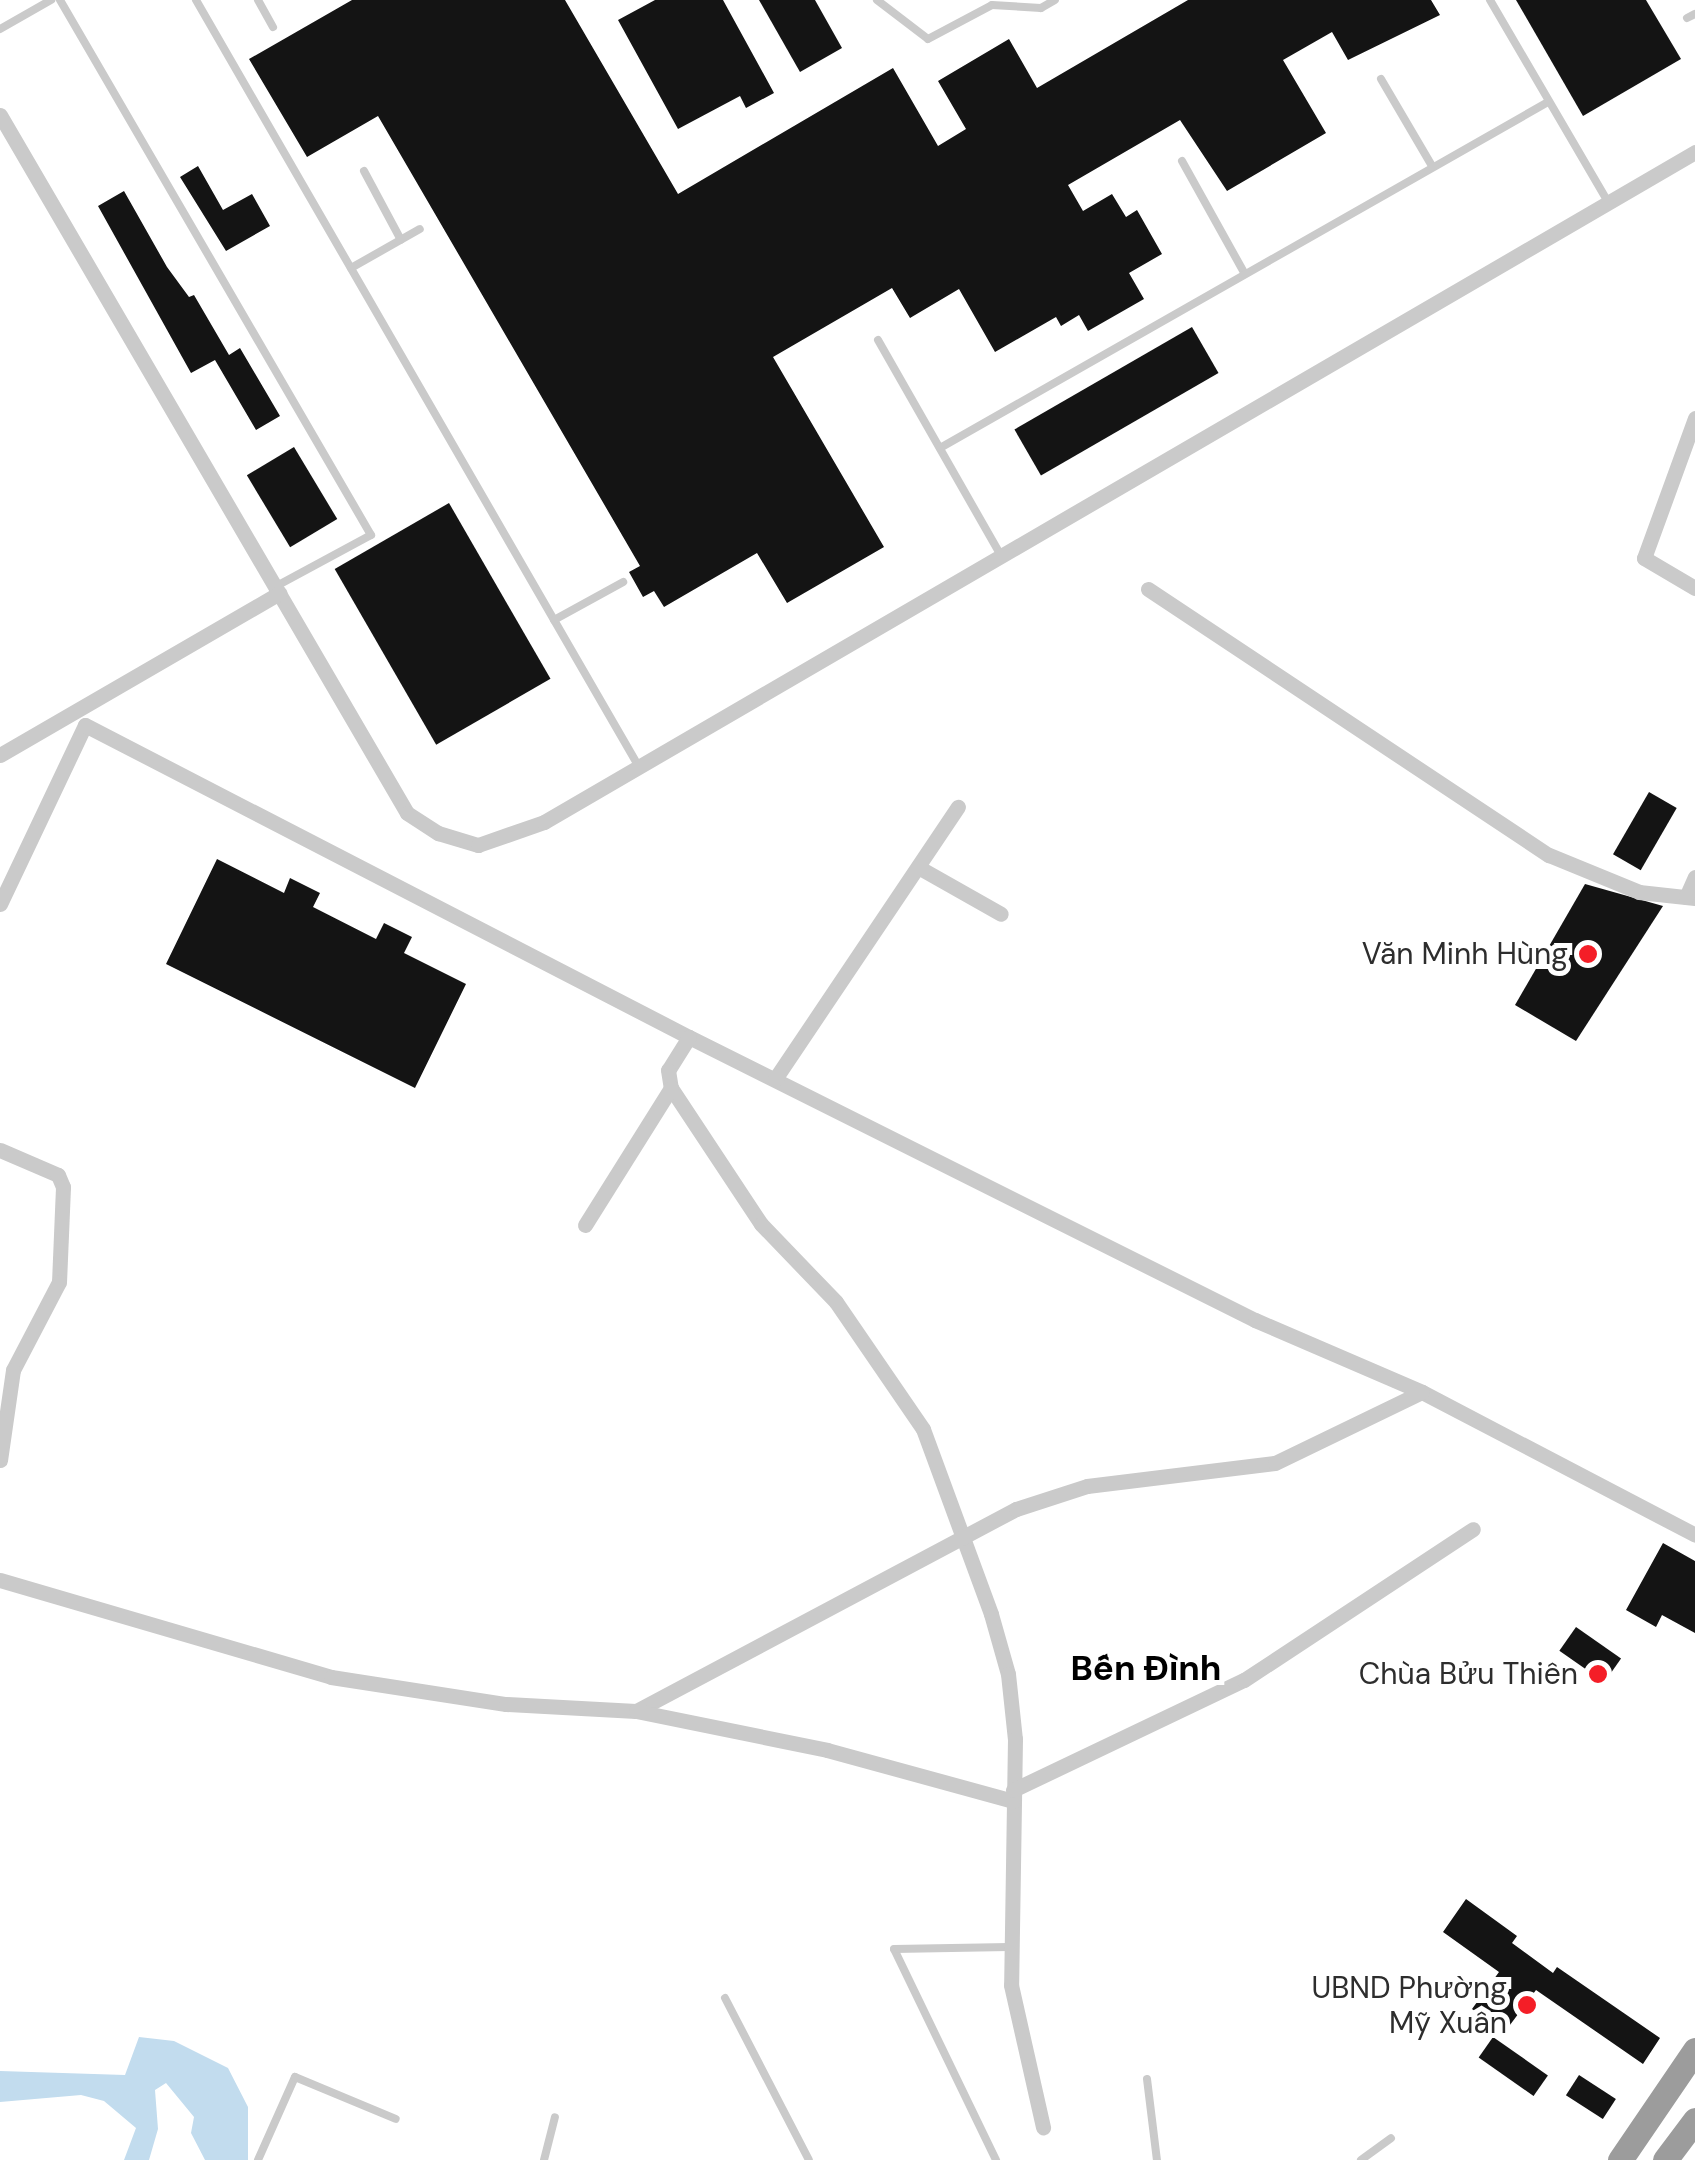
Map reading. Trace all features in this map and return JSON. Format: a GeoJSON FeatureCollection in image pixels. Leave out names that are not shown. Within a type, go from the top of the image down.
{"type":"FeatureCollection","features":[{"type":"Feature","properties":{"kind":"highway"},"geometry":{"type":"LineString","coordinates":[[1620,2160],[1695,2050]]}},
{"type":"Feature","properties":{"kind":"highway"},"geometry":{"type":"LineString","coordinates":[[1665,2160],[1695,2120]]}},
{"type":"Feature","properties":{"kind":"street"},"geometry":{"type":"LineString","coordinates":[[0,114],[408,813],[438,833],[478,845],[544,822],[1695,152]]}},
{"type":"Feature","properties":{"kind":"street"},"geometry":{"type":"LineString","coordinates":[[1695,418],[1644,558],[1695,588]]}},
{"type":"Feature","properties":{"kind":"street"},"geometry":{"type":"LineString","coordinates":[[1148,589],[1549,856],[1625,888],[1690,897],[1695,878]]}},
{"type":"Feature","properties":{"kind":"street"},"geometry":{"type":"LineString","coordinates":[[0,755],[277,590]]}},
{"type":"Feature","properties":{"kind":"street"},"geometry":{"type":"LineString","coordinates":[[0,904],[85,725],[689,1037],[1255,1320],[1422,1392],[1695,1535]]}},
{"type":"Feature","properties":{"kind":"street"},"geometry":{"type":"LineString","coordinates":[[775,1080],[958,807]]}},
{"type":"Feature","properties":{"kind":"street"},"geometry":{"type":"LineString","coordinates":[[918,867],[1002,914]]}},
{"type":"Feature","properties":{"kind":"street"},"geometry":{"type":"LineString","coordinates":[[689,1037],[668,1070],[671,1088],[761,1224],[836,1302],[923,1429],[964,1535],[1008,1674],[1013,1795],[1009,1946],[1043,2127]]}},
{"type":"Feature","properties":{"kind":"street"},"geometry":{"type":"LineString","coordinates":[[585,1225],[671,1088]]}},
{"type":"Feature","properties":{"kind":"street"},"geometry":{"type":"LineString","coordinates":[[0,1150],[58,1176],[63,1187],[60,1282],[13,1370],[0,1460]]}},
{"type":"Feature","properties":{"kind":"street"},"geometry":{"type":"LineString","coordinates":[[636,1711],[964,1535],[1087,1486],[1276,1463],[1422,1392]]}},
{"type":"Feature","properties":{"kind":"street"},"geometry":{"type":"LineString","coordinates":[[0,1580],[331,1677],[506,1704],[636,1711],[827,1750],[1013,1795],[1244,1680],[1473,1529]]}},
{"type":"Feature","properties":{"kind":"lane"},"geometry":{"type":"LineString","coordinates":[[0,29],[51,0]]}},
{"type":"Feature","properties":{"kind":"lane"},"geometry":{"type":"LineString","coordinates":[[60,0],[371,534],[277,590]]}},
{"type":"Feature","properties":{"kind":"lane"},"geometry":{"type":"LineString","coordinates":[[196,0],[639,767]]}},
{"type":"Feature","properties":{"kind":"lane"},"geometry":{"type":"LineString","coordinates":[[258,0],[273,27]]}},
{"type":"Feature","properties":{"kind":"lane"},"geometry":{"type":"LineString","coordinates":[[877,0],[928,39],[992,5],[1009,3],[1041,8],[1056,0]]}},
{"type":"Feature","properties":{"kind":"lane"},"geometry":{"type":"LineString","coordinates":[[1490,0],[1608,202]]}},
{"type":"Feature","properties":{"kind":"lane"},"geometry":{"type":"LineString","coordinates":[[1381,79],[1432,166]]}},
{"type":"Feature","properties":{"kind":"lane"},"geometry":{"type":"LineString","coordinates":[[940,448],[1548,102]]}},
{"type":"Feature","properties":{"kind":"lane"},"geometry":{"type":"LineString","coordinates":[[1182,161],[1245,274]]}},
{"type":"Feature","properties":{"kind":"lane"},"geometry":{"type":"LineString","coordinates":[[364,171],[402,240]]}},
{"type":"Feature","properties":{"kind":"lane"},"geometry":{"type":"LineString","coordinates":[[351,268],[420,229]]}},
{"type":"Feature","properties":{"kind":"lane"},"geometry":{"type":"LineString","coordinates":[[878,340],[1001,556]]}},
{"type":"Feature","properties":{"kind":"lane"},"geometry":{"type":"LineString","coordinates":[[554,620],[622,582]]}},
{"type":"Feature","properties":{"kind":"lane"},"geometry":{"type":"LineString","coordinates":[[996,2160],[894,1949],[1009,1946]]}},
{"type":"Feature","properties":{"kind":"lane"},"geometry":{"type":"LineString","coordinates":[[725,1998],[810,2160]]}},
{"type":"Feature","properties":{"kind":"lane"},"geometry":{"type":"LineString","coordinates":[[258,2160],[295,2077],[396,2119]]}},
{"type":"Feature","properties":{"kind":"lane"},"geometry":{"type":"LineString","coordinates":[[1147,2079],[1157,2160]]}},
{"type":"Feature","properties":{"kind":"lane"},"geometry":{"type":"LineString","coordinates":[[544,2160],[555,2118]]}},
{"type":"Feature","properties":{"kind":"lane"},"geometry":{"type":"LineString","coordinates":[[1361,2160],[1391,2138]]}},
{"type":"Feature","properties":{"kind":"water"},"geometry":{"type":"Polygon","coordinates":[[[139,2037],[174,2041],[228,2068],[248,2107],[248,2160],[205,2160],[191,2133],[194,2117],[166,2083],[155,2090],[158,2129],[149,2160],[124,2160],[136,2128],[104,2101],[81,2095],[0,2102],[0,2071],[125,2075],[139,2037]]]}},
{"type":"Feature","properties":{"kind":"building"},"geometry":{"type":"Polygon","coordinates":[[[352,0],[565,0],[678,194],[893,68],[938,146],[966,129],[938,81],[1009,39],[1037,88],[1188,0],[1431,0],[1440,15],[1348,60],[1332,32],[1283,60],[1326,133],[1227,191],[1180,120],[1068,185],[1083,211],[1112,194],[1126,217],[1137,210],[1162,254],[1129,273],[1144,299],[1088,331],[1079,315],[1061,326],[1056,317],[995,352],[959,289],[910,318],[892,288],[773,357],[884,547],[787,603],[757,553],[664,607],[654,591],[643,597],[629,572],[640,566],[378,116],[307,157],[249,59],[352,0]]]}},
{"type":"Feature","properties":{"kind":"building"},"geometry":{"type":"Polygon","coordinates":[[[655,0],[723,0],[774,93],[746,108],[740,96],[678,129],[618,20],[655,0]]]}},
{"type":"Feature","properties":{"kind":"building"},"geometry":{"type":"Polygon","coordinates":[[[759,0],[815,0],[842,48],[800,72],[759,0]]]}},
{"type":"Feature","properties":{"kind":"building"},"geometry":{"type":"Polygon","coordinates":[[[1516,0],[1646,0],[1681,59],[1583,116],[1516,0]]]}},
{"type":"Feature","properties":{"kind":"building"},"geometry":{"type":"Polygon","coordinates":[[[198,166],[223,210],[252,194],[270,226],[226,251],[180,177],[198,166]]]}},
{"type":"Feature","properties":{"kind":"building"},"geometry":{"type":"Polygon","coordinates":[[[124,191],[167,267],[189,297],[194,295],[229,355],[240,348],[280,416],[256,430],[215,360],[191,373],[98,206],[124,191]]]}},
{"type":"Feature","properties":{"kind":"building"},"geometry":{"type":"Polygon","coordinates":[[[1192,327],[1218,373],[1041,475],[1014,430],[1192,327]]]}},
{"type":"Feature","properties":{"kind":"building"},"geometry":{"type":"Polygon","coordinates":[[[294,447],[337,519],[290,547],[247,475],[294,447]]]}},
{"type":"Feature","properties":{"kind":"building"},"geometry":{"type":"Polygon","coordinates":[[[449,503],[550,679],[436,745],[335,569],[449,503]]]}},
{"type":"Feature","properties":{"kind":"building"},"geometry":{"type":"Polygon","coordinates":[[[1649,792],[1677,808],[1641,870],[1613,854],[1649,792]]]}},
{"type":"Feature","properties":{"kind":"building"},"geometry":{"type":"Polygon","coordinates":[[[217,859],[284,893],[290,878],[320,893],[313,907],[376,939],[384,923],[412,937],[404,953],[466,984],[415,1088],[166,964],[217,859]]]}},
{"type":"Feature","properties":{"kind":"building","name":"Văn Minh Hùng"},"geometry":{"type":"Polygon","coordinates":[[[1585,884],[1663,906],[1576,1041],[1515,1005],[1585,884]]]}},
{"type":"Feature","properties":{"kind":"building"},"geometry":{"type":"Polygon","coordinates":[[[1663,1543],[1695,1561],[1695,1633],[1662,1615],[1656,1627],[1626,1610],[1663,1543]]]}},
{"type":"Feature","properties":{"kind":"building"},"geometry":{"type":"Polygon","coordinates":[[[1576,1627],[1621,1659],[1604,1682],[1559,1651],[1576,1627]]]}},
{"type":"Feature","properties":{"kind":"building"},"geometry":{"type":"Polygon","coordinates":[[[1466,1899],[1517,1936],[1512,1943],[1553,1973],[1557,1967],[1660,2038],[1643,2064],[1536,1990],[1504,2033],[1472,2009],[1499,1972],[1443,1932],[1466,1899]]]}},
{"type":"Feature","properties":{"kind":"building"},"geometry":{"type":"Polygon","coordinates":[[[1493,2037],[1548,2075],[1534,2096],[1479,2057],[1493,2037]]]}},
{"type":"Feature","properties":{"kind":"building"},"geometry":{"type":"Polygon","coordinates":[[[1579,2075],[1616,2099],[1603,2119],[1566,2095],[1579,2075]]]}},
{"type":"Feature","properties":{"kind":"place","name":"Văn Minh Hùng"},"geometry":{"type":"Point","coordinates":[1588,954]}},
{"type":"Feature","properties":{"kind":"place","name":"Chùa Bửu Thiên"},"geometry":{"type":"Point","coordinates":[1598,1674]}},
{"type":"Feature","properties":{"kind":"place","name":"UBND Phường Mỹ Xuân"},"geometry":{"type":"Point","coordinates":[1527,2005]}},
{"type":"Feature","properties":{"kind":"district","name":"Bến Đình"},"geometry":{"type":"Point","coordinates":[1146,1668]}}]}
